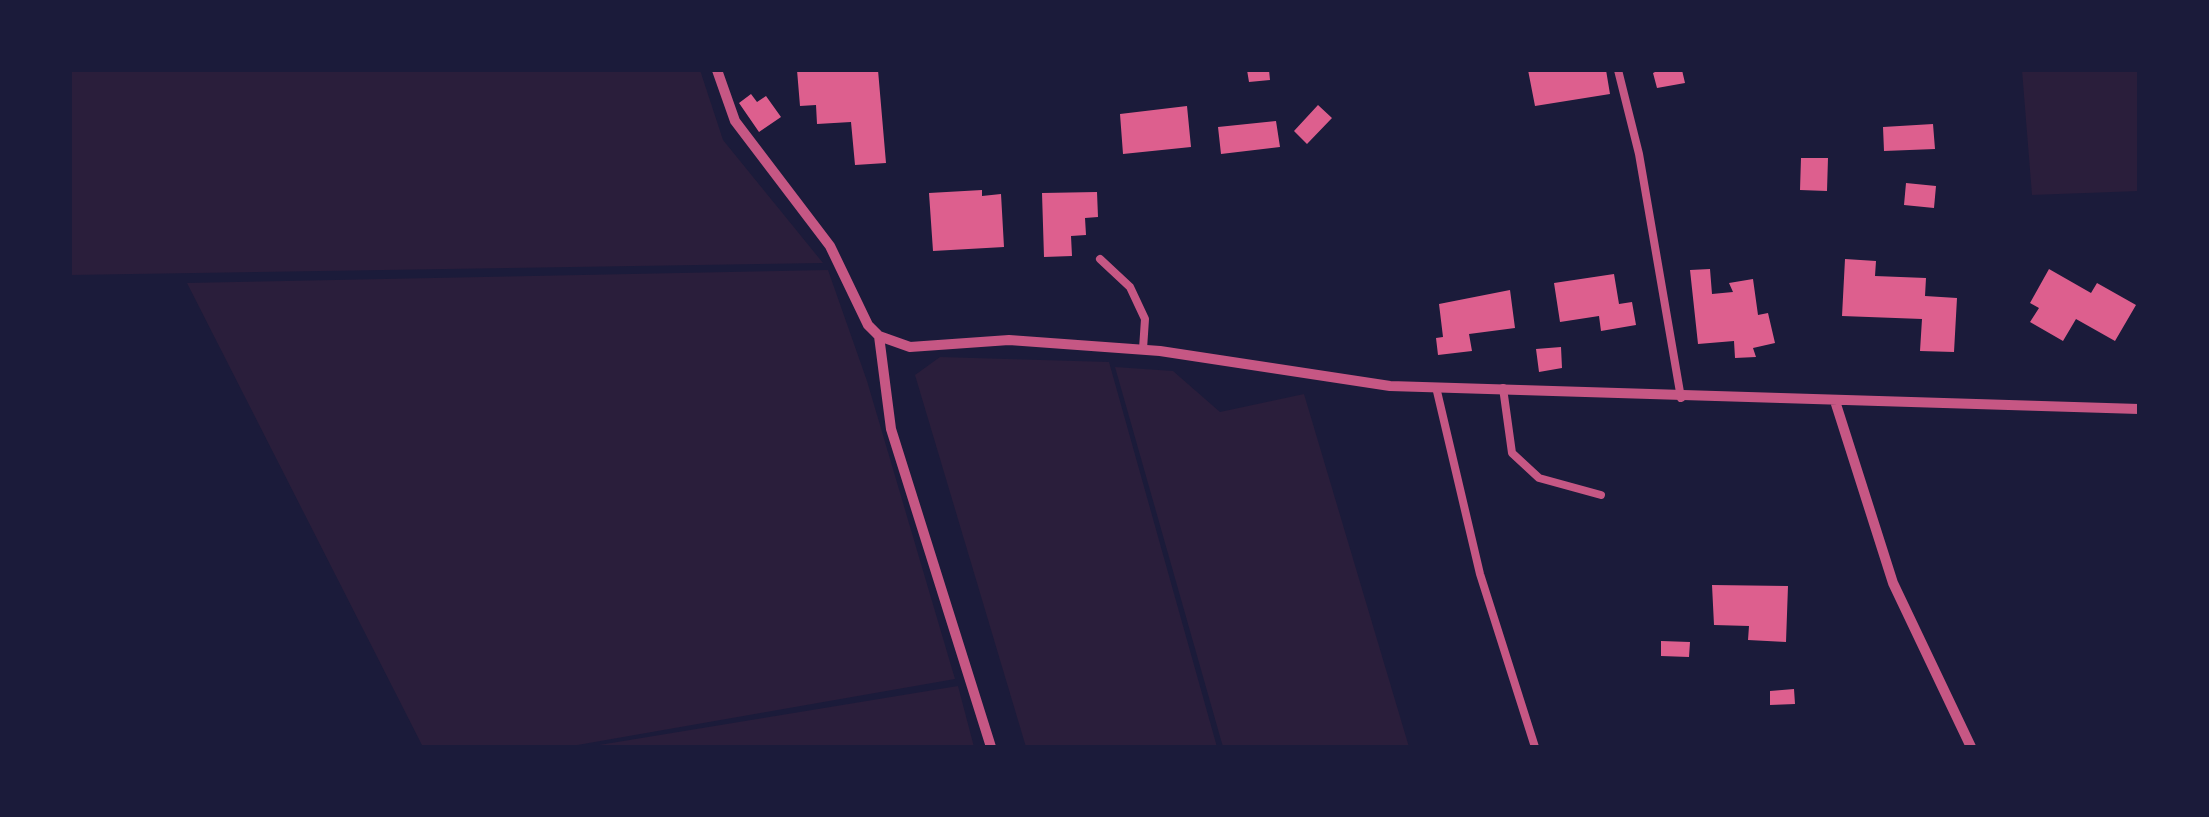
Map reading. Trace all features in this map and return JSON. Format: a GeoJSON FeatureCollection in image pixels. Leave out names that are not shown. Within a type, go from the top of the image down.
{"type":"FeatureCollection","features":[{"type":"Feature","properties":{"kind":"street"},"geometry":{"type":"LineString","coordinates":[[716,70],[735,121],[830,246],[862,315],[879,336],[910,347],[1009,340],[1143,350],[1390,386],[1681,398],[2139,409]]}},
{"type":"Feature","properties":{"kind":"street"},"geometry":{"type":"LineString","coordinates":[[879,336],[891,429],[991,747]]}},
{"type":"Feature","properties":{"kind":"street"},"geometry":{"type":"LineString","coordinates":[[1835,401],[1892,583],[1971,747]]}},
{"type":"Feature","properties":{"kind":"lane"},"geometry":{"type":"LineString","coordinates":[[1618,70],[1640,154],[1681,398]]}},
{"type":"Feature","properties":{"kind":"lane"},"geometry":{"type":"LineString","coordinates":[[1100,259],[1130,287],[1145,319],[1143,350]]}},
{"type":"Feature","properties":{"kind":"lane"},"geometry":{"type":"LineString","coordinates":[[1436,387],[1480,574],[1535,747]]}},
{"type":"Feature","properties":{"kind":"lane"},"geometry":{"type":"LineString","coordinates":[[1503,388],[1512,453],[1539,478],[1601,495]]}},
{"type":"Feature","properties":{"kind":"shaded area"},"geometry":{"type":"Polygon","coordinates":[[[70,70],[700,70],[723,140],[823,263],[70,275],[70,70]]]}},
{"type":"Feature","properties":{"kind":"shaded area"},"geometry":{"type":"Polygon","coordinates":[[[2022,70],[2139,70],[2139,191],[2032,195],[2022,70]]]}},
{"type":"Feature","properties":{"kind":"shaded area"},"geometry":{"type":"Polygon","coordinates":[[[828,270],[867,381],[955,679],[566,747],[423,747],[187,283],[828,270]]]}},
{"type":"Feature","properties":{"kind":"shaded area"},"geometry":{"type":"Polygon","coordinates":[[[940,357],[1109,362],[1217,747],[1026,747],[915,375],[940,357]]]}},
{"type":"Feature","properties":{"kind":"shaded area"},"geometry":{"type":"Polygon","coordinates":[[[1115,367],[1173,371],[1220,412],[1304,394],[1409,747],[1223,747],[1115,367]]]}},
{"type":"Feature","properties":{"kind":"shaded area"},"geometry":{"type":"Polygon","coordinates":[[[958,686],[974,747],[587,747],[958,686]]]}},
{"type":"Feature","properties":{"kind":"building"},"geometry":{"type":"Polygon","coordinates":[[[797,70],[878,70],[886,163],[855,165],[851,122],[817,124],[816,105],[800,106],[797,70]]]}},
{"type":"Feature","properties":{"kind":"building"},"geometry":{"type":"Polygon","coordinates":[[[1247,70],[1269,70],[1270,80],[1249,82],[1247,70]]]}},
{"type":"Feature","properties":{"kind":"building"},"geometry":{"type":"Polygon","coordinates":[[[1528,70],[1606,70],[1610,94],[1535,106],[1528,70]]]}},
{"type":"Feature","properties":{"kind":"building"},"geometry":{"type":"Polygon","coordinates":[[[1682,70],[1685,83],[1657,88],[1653,73],[1682,70]]]}},
{"type":"Feature","properties":{"kind":"building"},"geometry":{"type":"Polygon","coordinates":[[[751,94],[757,102],[766,96],[781,117],[759,132],[739,103],[751,94]]]}},
{"type":"Feature","properties":{"kind":"building"},"geometry":{"type":"Polygon","coordinates":[[[1318,105],[1332,118],[1307,144],[1294,131],[1318,105]]]}},
{"type":"Feature","properties":{"kind":"building"},"geometry":{"type":"Polygon","coordinates":[[[1187,106],[1191,147],[1123,154],[1120,114],[1187,106]]]}},
{"type":"Feature","properties":{"kind":"building"},"geometry":{"type":"Polygon","coordinates":[[[1276,121],[1280,147],[1221,154],[1218,127],[1276,121]]]}},
{"type":"Feature","properties":{"kind":"building"},"geometry":{"type":"Polygon","coordinates":[[[1933,124],[1935,149],[1884,151],[1883,127],[1933,124]]]}},
{"type":"Feature","properties":{"kind":"building"},"geometry":{"type":"Polygon","coordinates":[[[1801,158],[1828,158],[1827,191],[1800,190],[1801,158]]]}},
{"type":"Feature","properties":{"kind":"building"},"geometry":{"type":"Polygon","coordinates":[[[1906,183],[1936,186],[1934,208],[1904,205],[1906,183]]]}},
{"type":"Feature","properties":{"kind":"building"},"geometry":{"type":"Polygon","coordinates":[[[982,190],[982,196],[1001,194],[1004,247],[933,251],[929,193],[982,190]]]}},
{"type":"Feature","properties":{"kind":"building"},"geometry":{"type":"Polygon","coordinates":[[[1097,192],[1098,217],[1085,218],[1086,235],[1071,236],[1072,256],[1044,257],[1042,193],[1097,192]]]}},
{"type":"Feature","properties":{"kind":"building"},"geometry":{"type":"Polygon","coordinates":[[[1845,259],[1876,261],[1875,276],[1926,278],[1925,296],[1957,298],[1954,352],[1920,351],[1922,319],[1842,316],[1845,259]]]}},
{"type":"Feature","properties":{"kind":"building"},"geometry":{"type":"Polygon","coordinates":[[[1710,269],[1712,294],[1733,292],[1729,283],[1753,279],[1758,315],[1768,313],[1775,343],[1753,348],[1756,357],[1735,358],[1734,341],[1698,344],[1690,270],[1710,269]]]}},
{"type":"Feature","properties":{"kind":"building"},"geometry":{"type":"Polygon","coordinates":[[[2049,269],[2091,293],[2097,283],[2136,305],[2115,341],[2076,319],[2063,341],[2030,322],[2039,308],[2030,303],[2049,269]]]}},
{"type":"Feature","properties":{"kind":"building"},"geometry":{"type":"Polygon","coordinates":[[[1614,274],[1619,304],[1632,302],[1636,325],[1601,331],[1599,316],[1560,322],[1554,283],[1614,274]]]}},
{"type":"Feature","properties":{"kind":"building"},"geometry":{"type":"Polygon","coordinates":[[[1510,290],[1515,328],[1469,334],[1472,351],[1438,355],[1436,338],[1443,337],[1439,304],[1510,290]]]}},
{"type":"Feature","properties":{"kind":"building"},"geometry":{"type":"Polygon","coordinates":[[[1561,347],[1562,368],[1539,372],[1536,349],[1561,347]]]}},
{"type":"Feature","properties":{"kind":"building"},"geometry":{"type":"Polygon","coordinates":[[[1712,585],[1788,586],[1786,642],[1748,640],[1749,626],[1714,625],[1712,585]]]}},
{"type":"Feature","properties":{"kind":"building"},"geometry":{"type":"Polygon","coordinates":[[[1661,641],[1690,642],[1689,657],[1661,656],[1661,641]]]}},
{"type":"Feature","properties":{"kind":"building"},"geometry":{"type":"Polygon","coordinates":[[[1794,689],[1795,704],[1770,705],[1770,691],[1794,689]]]}}]}
